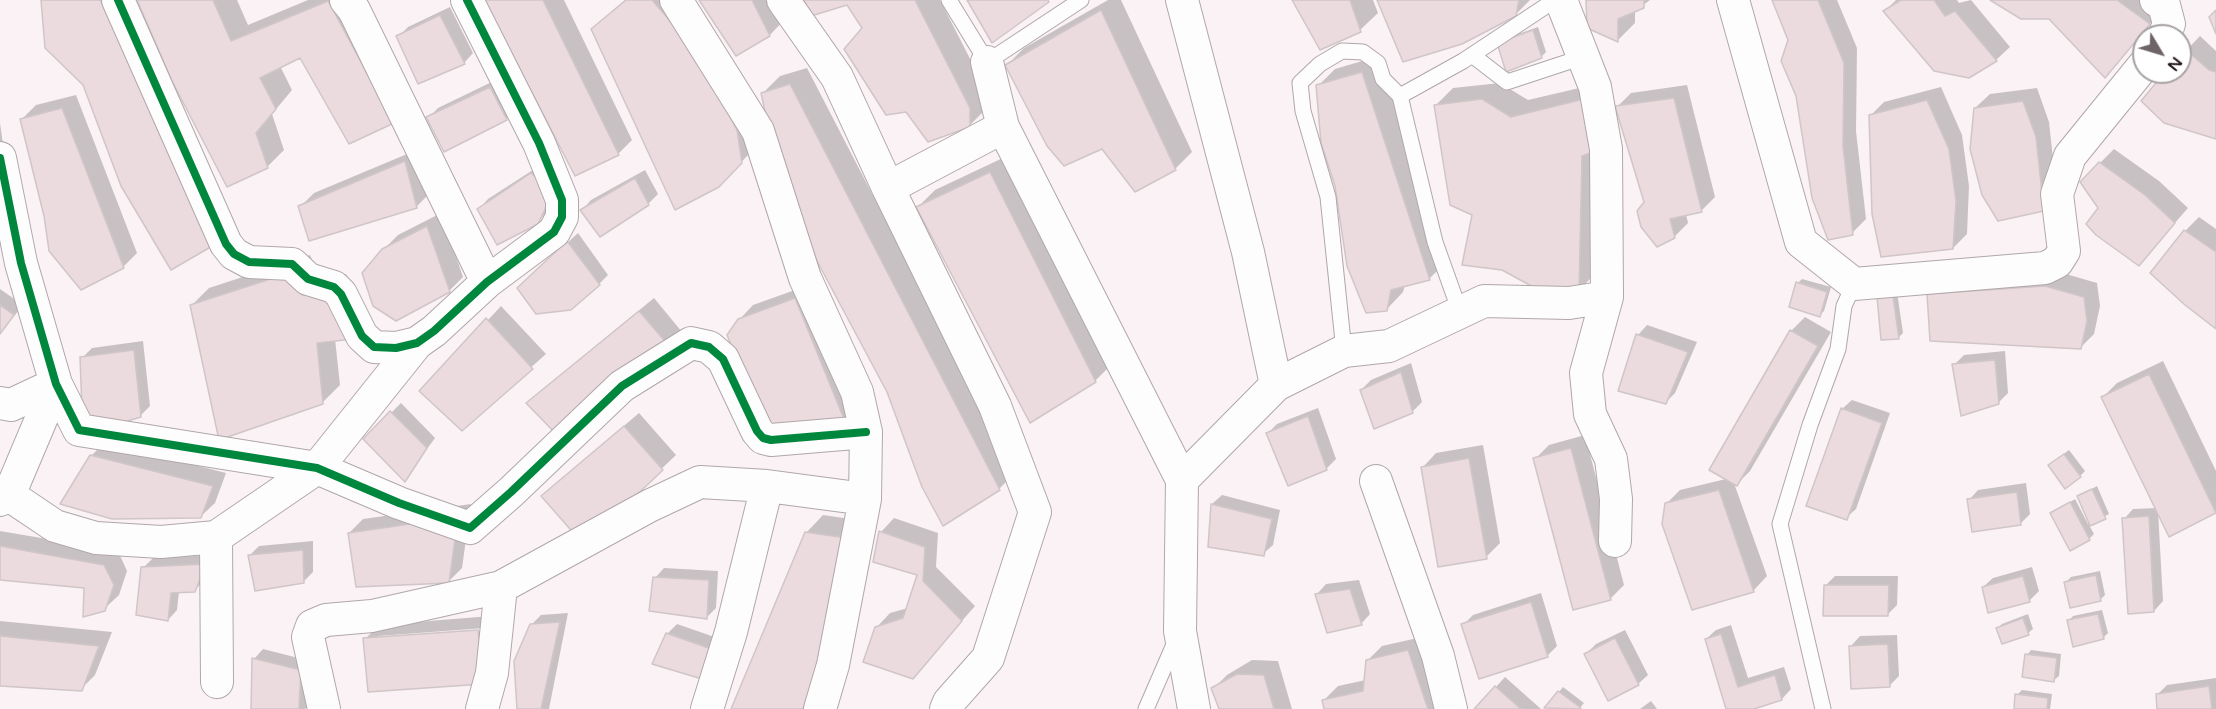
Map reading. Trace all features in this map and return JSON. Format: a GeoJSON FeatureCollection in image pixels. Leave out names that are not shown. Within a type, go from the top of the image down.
{"type":"FeatureCollection","features":[{"type":"Feature","properties":{"kind":"street"},"geometry":{"type":"LineString","coordinates":[[118,0],[221,234],[234,254],[249,262],[292,264],[308,279],[334,287],[341,294],[362,336],[374,347],[396,348],[417,343]]}},
{"type":"Feature","properties":{"kind":"street"},"geometry":{"type":"LineString","coordinates":[[346,0],[359,20],[487,282]]}},
{"type":"Feature","properties":{"kind":"street"},"geometry":{"type":"LineString","coordinates":[[56,384],[4,497],[55,526],[96,538],[161,542],[216,537],[317,468],[417,343],[487,282],[554,231],[562,217],[562,200],[539,143],[467,0]]}},
{"type":"Feature","properties":{"kind":"street"},"geometry":{"type":"LineString","coordinates":[[676,0],[758,131],[805,278],[856,392],[866,432],[865,499],[833,664],[820,709]]}},
{"type":"Feature","properties":{"kind":"street"},"geometry":{"type":"LineString","coordinates":[[783,0],[837,77],[888,188],[995,406],[1035,512],[988,658],[949,702],[946,709]]}},
{"type":"Feature","properties":{"kind":"street"},"geometry":{"type":"LineString","coordinates":[[1182,0],[1248,252],[1276,386]]}},
{"type":"Feature","properties":{"kind":"street"},"geometry":{"type":"LineString","coordinates":[[1561,0],[1595,87],[1606,149],[1607,297],[1586,373],[1590,414],[1611,459],[1616,499],[1615,541]]}},
{"type":"Feature","properties":{"kind":"street"},"geometry":{"type":"LineString","coordinates":[[1732,0],[1801,242],[1854,284],[2045,268],[2057,262],[2064,251],[2057,194],[2070,156],[2132,80]]}},
{"type":"Feature","properties":{"kind":"street"},"geometry":{"type":"LineString","coordinates":[[2156,0],[2164,5],[2169,24]]}},
{"type":"Feature","properties":{"kind":"street"},"geometry":{"type":"LineString","coordinates":[[987,62],[1003,127],[1182,480],[1180,632],[1194,709]]}},
{"type":"Feature","properties":{"kind":"street"},"geometry":{"type":"LineString","coordinates":[[888,188],[1003,127]]}},
{"type":"Feature","properties":{"kind":"street"},"geometry":{"type":"LineString","coordinates":[[0,158],[6,224],[21,263],[56,384],[79,430],[317,468],[399,503],[470,528],[622,386],[691,344],[709,347],[723,359],[757,431],[763,438],[771,440],[866,432]]}},
{"type":"Feature","properties":{"kind":"street"},"geometry":{"type":"LineString","coordinates":[[1182,480],[1276,386],[1344,351],[1389,346],[1484,301],[1569,303],[1607,297]]}},
{"type":"Feature","properties":{"kind":"street"},"geometry":{"type":"LineString","coordinates":[[0,403],[11,405],[56,384]]}},
{"type":"Feature","properties":{"kind":"street"},"geometry":{"type":"LineString","coordinates":[[1376,481],[1438,656],[1451,709]]}},
{"type":"Feature","properties":{"kind":"street"},"geometry":{"type":"LineString","coordinates":[[324,709],[308,637],[312,626],[326,620],[372,616],[501,587],[649,506],[700,482],[767,486],[865,499]]}},
{"type":"Feature","properties":{"kind":"street"},"geometry":{"type":"LineString","coordinates":[[707,709],[731,632],[767,486]]}},
{"type":"Feature","properties":{"kind":"street"},"geometry":{"type":"LineString","coordinates":[[216,537],[217,682]]}},
{"type":"Feature","properties":{"kind":"street"},"geometry":{"type":"LineString","coordinates":[[482,709],[492,673],[501,587]]}},
{"type":"Feature","properties":{"kind":"lane"},"geometry":{"type":"LineString","coordinates":[[949,0],[987,62],[1081,0]]}},
{"type":"Feature","properties":{"kind":"lane"},"geometry":{"type":"LineString","coordinates":[[1400,96],[1472,55],[1555,0]]}},
{"type":"Feature","properties":{"kind":"lane"},"geometry":{"type":"LineString","coordinates":[[1344,351],[1328,197],[1303,111],[1300,83],[1320,64],[1342,51],[1363,52],[1378,63],[1383,79],[1400,96],[1435,242],[1460,312]]}},
{"type":"Feature","properties":{"kind":"lane"},"geometry":{"type":"LineString","coordinates":[[1472,55],[1507,81],[1583,57]]}},
{"type":"Feature","properties":{"kind":"lane"},"geometry":{"type":"LineString","coordinates":[[1823,709],[1780,524],[1810,425],[1838,350],[1844,306],[1854,284]]}},
{"type":"Feature","properties":{"kind":"lane"},"geometry":{"type":"LineString","coordinates":[[1146,709],[1180,632]]}},
{"type":"Feature","properties":{"kind":"building"},"geometry":{"type":"Polygon","coordinates":[[[41,0],[100,0],[136,67],[214,245],[171,270],[121,186],[83,85],[45,48],[41,0]]]}},
{"type":"Feature","properties":{"kind":"building"},"geometry":{"type":"Polygon","coordinates":[[[137,0],[213,0],[231,41],[328,1],[394,123],[349,144],[300,58],[260,78],[276,109],[256,133],[268,168],[227,187],[172,81],[137,0]]]}},
{"type":"Feature","properties":{"kind":"building"},"geometry":{"type":"Polygon","coordinates":[[[484,0],[543,0],[619,155],[575,176],[484,0]]]}},
{"type":"Feature","properties":{"kind":"building"},"geometry":{"type":"Polygon","coordinates":[[[626,0],[652,0],[695,50],[737,130],[742,163],[719,187],[675,210],[591,29],[626,0]]]}},
{"type":"Feature","properties":{"kind":"building"},"geometry":{"type":"Polygon","coordinates":[[[699,0],[752,0],[770,36],[736,56],[699,0]]]}},
{"type":"Feature","properties":{"kind":"building"},"geometry":{"type":"Polygon","coordinates":[[[804,0],[915,0],[970,108],[970,127],[928,142],[906,112],[886,115],[844,49],[862,28],[847,5],[811,16],[804,0]]]}},
{"type":"Feature","properties":{"kind":"building"},"geometry":{"type":"Polygon","coordinates":[[[967,0],[1048,0],[1049,2],[992,43],[967,0]]]}},
{"type":"Feature","properties":{"kind":"building"},"geometry":{"type":"Polygon","coordinates":[[[1292,0],[1350,0],[1361,32],[1320,50],[1292,0]]]}},
{"type":"Feature","properties":{"kind":"building"},"geometry":{"type":"Polygon","coordinates":[[[1377,0],[1519,0],[1516,16],[1462,44],[1403,62],[1377,0]]]}},
{"type":"Feature","properties":{"kind":"building"},"geometry":{"type":"Polygon","coordinates":[[[1586,0],[1644,0],[1644,8],[1618,19],[1618,42],[1587,28],[1586,0]]]}},
{"type":"Feature","properties":{"kind":"building"},"geometry":{"type":"Polygon","coordinates":[[[1772,0],[1818,0],[1844,63],[1843,146],[1853,235],[1828,240],[1812,198],[1796,96],[1781,61],[1788,40],[1772,0]]]}},
{"type":"Feature","properties":{"kind":"building"},"geometry":{"type":"Polygon","coordinates":[[[1901,0],[1934,0],[1945,16],[1955,11],[1997,61],[1969,78],[1934,71],[1883,11],[1901,0]]]}},
{"type":"Feature","properties":{"kind":"building"},"geometry":{"type":"Polygon","coordinates":[[[1990,0],[2117,0],[2150,24],[2132,24],[2132,46],[2105,78],[2049,19],[2021,19],[1990,0]]]}},
{"type":"Feature","properties":{"kind":"building"},"geometry":{"type":"Polygon","coordinates":[[[1101,10],[1176,170],[1135,192],[1102,149],[1064,166],[1047,146],[1005,65],[1101,10]]]}},
{"type":"Feature","properties":{"kind":"building"},"geometry":{"type":"Polygon","coordinates":[[[2216,10],[2216,34],[2209,17],[2216,10]]]}},
{"type":"Feature","properties":{"kind":"building"},"geometry":{"type":"Polygon","coordinates":[[[440,15],[465,64],[418,84],[396,36],[440,15]]]}},
{"type":"Feature","properties":{"kind":"building"},"geometry":{"type":"Polygon","coordinates":[[[1533,30],[1542,58],[1506,72],[1497,43],[1533,30]]]}},
{"type":"Feature","properties":{"kind":"building"},"geometry":{"type":"Polygon","coordinates":[[[2192,55],[2209,70],[2216,72],[2216,139],[2164,123],[2141,101],[2155,84],[2192,84],[2192,55]]]}},
{"type":"Feature","properties":{"kind":"building"},"geometry":{"type":"Polygon","coordinates":[[[1362,72],[1430,280],[1391,290],[1387,311],[1366,313],[1347,266],[1335,186],[1321,143],[1316,85],[1362,72]]]}},
{"type":"Feature","properties":{"kind":"building"},"geometry":{"type":"Polygon","coordinates":[[[790,84],[1000,490],[943,526],[922,487],[887,392],[817,261],[775,157],[761,93],[790,84]]]}},
{"type":"Feature","properties":{"kind":"building"},"geometry":{"type":"Polygon","coordinates":[[[490,87],[507,120],[444,152],[426,117],[490,87]]]}},
{"type":"Feature","properties":{"kind":"building"},"geometry":{"type":"Polygon","coordinates":[[[1674,98],[1702,212],[1670,219],[1675,238],[1657,247],[1641,227],[1637,211],[1644,202],[1615,106],[1674,98]]]}},
{"type":"Feature","properties":{"kind":"building"},"geometry":{"type":"Polygon","coordinates":[[[1482,99],[1511,117],[1584,99],[1593,152],[1582,156],[1579,293],[1535,288],[1502,270],[1462,265],[1472,215],[1450,205],[1434,105],[1482,99]]]}},
{"type":"Feature","properties":{"kind":"building"},"geometry":{"type":"Polygon","coordinates":[[[1927,100],[1949,149],[1956,201],[1953,249],[1881,257],[1872,214],[1869,115],[1927,100]]]}},
{"type":"Feature","properties":{"kind":"building"},"geometry":{"type":"Polygon","coordinates":[[[2023,101],[2036,137],[2044,211],[1998,221],[1982,195],[1970,149],[1974,108],[2023,101]]]}},
{"type":"Feature","properties":{"kind":"building"},"geometry":{"type":"Polygon","coordinates":[[[62,108],[124,268],[81,290],[49,251],[44,216],[20,119],[62,108]]]}},
{"type":"Feature","properties":{"kind":"building"},"geometry":{"type":"Polygon","coordinates":[[[405,161],[417,208],[309,241],[298,206],[405,161]]]}},
{"type":"Feature","properties":{"kind":"building"},"geometry":{"type":"Polygon","coordinates":[[[2099,162],[2145,195],[2175,223],[2139,266],[2096,235],[2086,224],[2098,208],[2080,182],[2099,162]]]}},
{"type":"Feature","properties":{"kind":"building"},"geometry":{"type":"Polygon","coordinates":[[[990,172],[1096,382],[1030,423],[916,207],[990,172]]]}},
{"type":"Feature","properties":{"kind":"building"},"geometry":{"type":"Polygon","coordinates":[[[531,173],[553,192],[538,224],[497,245],[477,209],[531,173]]]}},
{"type":"Feature","properties":{"kind":"building"},"geometry":{"type":"Polygon","coordinates":[[[635,178],[649,205],[600,237],[580,210],[635,178]]]}},
{"type":"Feature","properties":{"kind":"building"},"geometry":{"type":"Polygon","coordinates":[[[427,226],[450,292],[396,321],[373,306],[362,273],[382,249],[427,226]]]}},
{"type":"Feature","properties":{"kind":"building"},"geometry":{"type":"Polygon","coordinates":[[[2184,230],[2216,252],[2216,329],[2150,273],[2184,230]]]}},
{"type":"Feature","properties":{"kind":"building"},"geometry":{"type":"Polygon","coordinates":[[[567,241],[600,285],[571,310],[536,314],[517,288],[567,241]]]}},
{"type":"Feature","properties":{"kind":"building"},"geometry":{"type":"Polygon","coordinates":[[[292,272],[302,295],[329,291],[354,339],[317,343],[323,404],[219,440],[190,305],[292,272]]]}},
{"type":"Feature","properties":{"kind":"building"},"geometry":{"type":"Polygon","coordinates":[[[1796,282],[1827,292],[1820,317],[1789,307],[1796,282]]]}},
{"type":"Feature","properties":{"kind":"building"},"geometry":{"type":"Polygon","coordinates":[[[2045,286],[2084,297],[2087,321],[2081,349],[1930,341],[1927,294],[2045,286]]]}},
{"type":"Feature","properties":{"kind":"building"},"geometry":{"type":"Polygon","coordinates":[[[1893,296],[1899,339],[1881,340],[1877,297],[1893,296]]]}},
{"type":"Feature","properties":{"kind":"building"},"geometry":{"type":"Polygon","coordinates":[[[795,298],[846,424],[774,451],[727,335],[738,319],[795,298]]]}},
{"type":"Feature","properties":{"kind":"building"},"geometry":{"type":"Polygon","coordinates":[[[0,305],[14,315],[0,334],[0,305]]]}},
{"type":"Feature","properties":{"kind":"building"},"geometry":{"type":"Polygon","coordinates":[[[639,311],[675,353],[560,438],[526,403],[639,311]]]}},
{"type":"Feature","properties":{"kind":"building"},"geometry":{"type":"Polygon","coordinates":[[[486,318],[533,369],[462,431],[419,391],[486,318]]]}},
{"type":"Feature","properties":{"kind":"building"},"geometry":{"type":"Polygon","coordinates":[[[1790,330],[1818,346],[1737,486],[1709,470],[1790,330]]]}},
{"type":"Feature","properties":{"kind":"building"},"geometry":{"type":"Polygon","coordinates":[[[1636,334],[1688,352],[1666,404],[1618,391],[1636,334]]]}},
{"type":"Feature","properties":{"kind":"building"},"geometry":{"type":"Polygon","coordinates":[[[134,350],[141,417],[104,428],[82,411],[80,357],[134,350]]]}},
{"type":"Feature","properties":{"kind":"building"},"geometry":{"type":"Polygon","coordinates":[[[1995,360],[1999,404],[1961,416],[1952,364],[1995,360]]]}},
{"type":"Feature","properties":{"kind":"building"},"geometry":{"type":"Polygon","coordinates":[[[1401,372],[1413,413],[1374,429],[1360,390],[1401,372]]]}},
{"type":"Feature","properties":{"kind":"building"},"geometry":{"type":"Polygon","coordinates":[[[2149,374],[2216,513],[2169,537],[2101,397],[2149,374]]]}},
{"type":"Feature","properties":{"kind":"building"},"geometry":{"type":"Polygon","coordinates":[[[1841,408],[1882,423],[1847,520],[1806,506],[1841,408]]]}},
{"type":"Feature","properties":{"kind":"building"},"geometry":{"type":"Polygon","coordinates":[[[390,411],[427,448],[405,482],[363,439],[390,411]]]}},
{"type":"Feature","properties":{"kind":"building"},"geometry":{"type":"Polygon","coordinates":[[[1308,416],[1327,470],[1288,486],[1266,433],[1308,416]]]}},
{"type":"Feature","properties":{"kind":"building"},"geometry":{"type":"Polygon","coordinates":[[[624,426],[663,470],[607,523],[577,537],[541,496],[624,426]]]}},
{"type":"Feature","properties":{"kind":"building"},"geometry":{"type":"Polygon","coordinates":[[[1571,448],[1611,600],[1573,610],[1533,458],[1571,448]]]}},
{"type":"Feature","properties":{"kind":"building"},"geometry":{"type":"Polygon","coordinates":[[[2064,454],[2081,477],[2065,489],[2048,465],[2064,454]]]}},
{"type":"Feature","properties":{"kind":"building"},"geometry":{"type":"Polygon","coordinates":[[[90,455],[213,486],[201,518],[112,519],[60,504],[90,455]]]}},
{"type":"Feature","properties":{"kind":"building"},"geometry":{"type":"Polygon","coordinates":[[[1469,458],[1487,559],[1438,567],[1421,467],[1469,458]]]}},
{"type":"Feature","properties":{"kind":"building"},"geometry":{"type":"Polygon","coordinates":[[[2092,489],[2106,519],[2090,526],[2077,496],[2092,489]]]}},
{"type":"Feature","properties":{"kind":"building"},"geometry":{"type":"Polygon","coordinates":[[[1719,490],[1754,592],[1692,610],[1662,524],[1665,503],[1719,490]]]}},
{"type":"Feature","properties":{"kind":"building"},"geometry":{"type":"Polygon","coordinates":[[[2017,492],[2021,525],[1972,532],[1967,499],[2017,492]]]}},
{"type":"Feature","properties":{"kind":"building"},"geometry":{"type":"Polygon","coordinates":[[[2070,502],[2090,540],[2070,551],[2050,513],[2070,502]]]}},
{"type":"Feature","properties":{"kind":"building"},"geometry":{"type":"Polygon","coordinates":[[[1211,504],[1272,519],[1264,556],[1208,547],[1211,504]]]}},
{"type":"Feature","properties":{"kind":"building"},"geometry":{"type":"Polygon","coordinates":[[[2149,516],[2154,612],[2128,614],[2122,518],[2149,516]]]}},
{"type":"Feature","properties":{"kind":"building"},"geometry":{"type":"Polygon","coordinates":[[[458,517],[449,583],[356,587],[348,533],[458,517]]]}},
{"type":"Feature","properties":{"kind":"building"},"geometry":{"type":"Polygon","coordinates":[[[879,531],[925,547],[923,581],[962,621],[913,679],[863,662],[875,627],[903,618],[917,575],[873,562],[879,531]]]}},
{"type":"Feature","properties":{"kind":"building"},"geometry":{"type":"Polygon","coordinates":[[[805,532],[847,538],[846,581],[803,709],[731,709],[805,532]]]}},
{"type":"Feature","properties":{"kind":"building"},"geometry":{"type":"Polygon","coordinates":[[[0,546],[104,565],[114,585],[105,611],[83,617],[84,588],[0,580],[0,546]]]}},
{"type":"Feature","properties":{"kind":"building"},"geometry":{"type":"Polygon","coordinates":[[[303,550],[304,583],[255,591],[248,555],[303,550]]]}},
{"type":"Feature","properties":{"kind":"building"},"geometry":{"type":"Polygon","coordinates":[[[206,564],[195,592],[171,593],[168,621],[136,615],[141,567],[206,564]]]}},
{"type":"Feature","properties":{"kind":"building"},"geometry":{"type":"Polygon","coordinates":[[[2096,575],[2101,601],[2070,608],[2064,582],[2096,575]]]}},
{"type":"Feature","properties":{"kind":"building"},"geometry":{"type":"Polygon","coordinates":[[[2023,576],[2030,602],[1988,613],[1982,587],[2023,576]]]}},
{"type":"Feature","properties":{"kind":"building"},"geometry":{"type":"Polygon","coordinates":[[[653,577],[709,580],[707,619],[649,611],[653,577]]]}},
{"type":"Feature","properties":{"kind":"building"},"geometry":{"type":"Polygon","coordinates":[[[1824,585],[1889,585],[1888,616],[1823,616],[1824,585]]]}},
{"type":"Feature","properties":{"kind":"building"},"geometry":{"type":"Polygon","coordinates":[[[1350,589],[1362,625],[1327,633],[1315,594],[1350,589]]]}},
{"type":"Feature","properties":{"kind":"building"},"geometry":{"type":"Polygon","coordinates":[[[1531,602],[1548,657],[1479,679],[1461,624],[1531,602]]]}},
{"type":"Feature","properties":{"kind":"building"},"geometry":{"type":"Polygon","coordinates":[[[2098,614],[2104,639],[2073,647],[2067,620],[2098,614]]]}},
{"type":"Feature","properties":{"kind":"building"},"geometry":{"type":"Polygon","coordinates":[[[2023,618],[2029,635],[2002,644],[1996,628],[2023,618]]]}},
{"type":"Feature","properties":{"kind":"building"},"geometry":{"type":"Polygon","coordinates":[[[560,622],[541,709],[517,709],[514,661],[530,624],[560,622]]]}},
{"type":"Feature","properties":{"kind":"building"},"geometry":{"type":"Polygon","coordinates":[[[478,630],[483,684],[368,692],[363,638],[478,630]]]}},
{"type":"Feature","properties":{"kind":"building"},"geometry":{"type":"Polygon","coordinates":[[[666,633],[720,652],[712,682],[652,664],[666,633]]]}},
{"type":"Feature","properties":{"kind":"building"},"geometry":{"type":"Polygon","coordinates":[[[1721,634],[1738,687],[1775,675],[1782,700],[1754,709],[1726,709],[1705,639],[1721,634]]]}},
{"type":"Feature","properties":{"kind":"building"},"geometry":{"type":"Polygon","coordinates":[[[0,636],[99,646],[82,691],[0,686],[0,636]]]}},
{"type":"Feature","properties":{"kind":"building"},"geometry":{"type":"Polygon","coordinates":[[[1615,638],[1639,685],[1608,701],[1584,654],[1615,638]]]}},
{"type":"Feature","properties":{"kind":"building"},"geometry":{"type":"Polygon","coordinates":[[[1888,644],[1890,687],[1851,689],[1849,646],[1888,644]]]}},
{"type":"Feature","properties":{"kind":"building"},"geometry":{"type":"Polygon","coordinates":[[[1408,650],[1428,709],[1324,709],[1322,700],[1363,691],[1366,660],[1408,650]]]}},
{"type":"Feature","properties":{"kind":"building"},"geometry":{"type":"Polygon","coordinates":[[[2025,654],[2057,658],[2054,682],[2022,677],[2025,654]]]}},
{"type":"Feature","properties":{"kind":"building"},"geometry":{"type":"Polygon","coordinates":[[[252,658],[301,670],[299,709],[251,709],[252,658]]]}},
{"type":"Feature","properties":{"kind":"building"},"geometry":{"type":"Polygon","coordinates":[[[1237,674],[1264,675],[1274,709],[1219,709],[1211,688],[1237,674]]]}},
{"type":"Feature","properties":{"kind":"building"},"geometry":{"type":"Polygon","coordinates":[[[1495,686],[1521,709],[1474,709],[1495,686]]]}},
{"type":"Feature","properties":{"kind":"building"},"geometry":{"type":"Polygon","coordinates":[[[2209,686],[2212,709],[2157,709],[2156,694],[2209,686]]]}},
{"type":"Feature","properties":{"kind":"building"},"geometry":{"type":"Polygon","coordinates":[[[1558,691],[1581,708],[1544,708],[1558,691]]]}},
{"type":"Feature","properties":{"kind":"building"},"geometry":{"type":"Polygon","coordinates":[[[2015,694],[2048,698],[2047,709],[2014,709],[2015,694]]]}},
{"type":"Feature","properties":{"kind":"cycle path"},"geometry":{"type":"LineString","coordinates":[[118,0],[226,244],[234,254],[249,262],[292,264],[308,279],[334,287],[341,294],[362,336],[374,347],[396,348],[417,343],[434,331],[487,282],[554,232],[562,217],[562,200],[539,143],[467,0]]}},
{"type":"Feature","properties":{"kind":"cycle path"},"geometry":{"type":"LineString","coordinates":[[0,158],[21,263],[56,384],[79,430],[317,468],[399,503],[470,528],[622,386],[691,343],[709,347],[723,359],[757,431],[763,438],[771,440],[866,432]]}}]}
